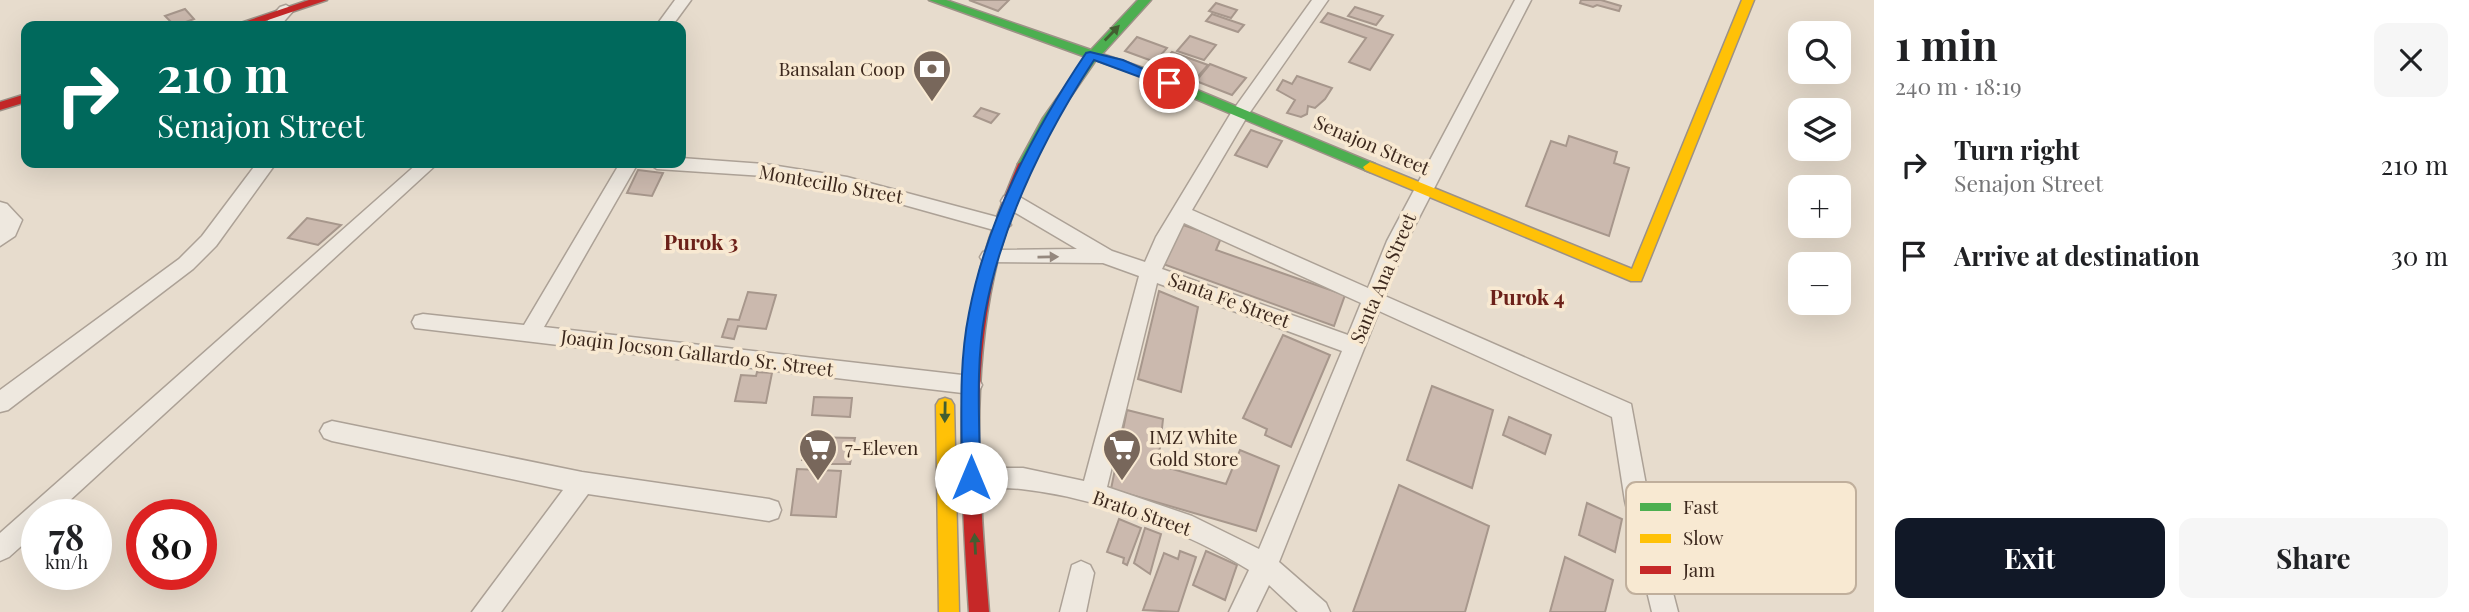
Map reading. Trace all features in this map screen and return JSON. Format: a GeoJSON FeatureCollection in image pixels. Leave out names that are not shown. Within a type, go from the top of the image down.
{"type":"FeatureCollection","features":[{"type":"Feature","properties":{"kind":"main road"},"geometry":{"type":"LineString","coordinates":[[253,21],[321,0]]}},
{"type":"Feature","properties":{"kind":"main road","name":"Senajon Street"},"geometry":{"type":"LineString","coordinates":[[935,0],[1068,54],[1119,63],[1636,277],[1748,0]]}},
{"type":"Feature","properties":{"kind":"main road"},"geometry":{"type":"LineString","coordinates":[[979,612],[971,478],[971,385],[976,314],[990,257],[1011,201],[1047,121],[1090,56],[1145,0]]}},
{"type":"Feature","properties":{"kind":"main road"},"geometry":{"type":"LineString","coordinates":[[1068,54],[1089,31]]}},
{"type":"Feature","properties":{"kind":"main road"},"geometry":{"type":"LineString","coordinates":[[0,106],[21,100]]}},
{"type":"Feature","properties":{"kind":"main road"},"geometry":{"type":"LineString","coordinates":[[972,239],[983,210]]}},
{"type":"Feature","properties":{"kind":"main road"},"geometry":{"type":"LineString","coordinates":[[946,376],[944,476],[949,612]]}},
{"type":"Feature","properties":{"kind":"street"},"geometry":{"type":"LineString","coordinates":[[668,21],[683,0]]}},
{"type":"Feature","properties":{"kind":"street"},"geometry":{"type":"LineString","coordinates":[[1093,495],[1150,271],[1180,213],[1241,113],[1320,0]]}},
{"type":"Feature","properties":{"kind":"street","name":"Santa Ana Street"},"geometry":{"type":"LineString","coordinates":[[1242,612],[1265,566],[1372,299],[1422,189],[1516,1]]}},
{"type":"Feature","properties":{"kind":"street"},"geometry":{"type":"LineString","coordinates":[[276,21],[286,10]]}},
{"type":"Feature","properties":{"kind":"street","name":"Montecillo Street"},"geometry":{"type":"LineString","coordinates":[[686,165],[803,175],[983,210],[1001,225]]}},
{"type":"Feature","properties":{"kind":"street"},"geometry":{"type":"LineString","coordinates":[[0,404],[186,264],[209,241],[263,168]]}},
{"type":"Feature","properties":{"kind":"street"},"geometry":{"type":"LineString","coordinates":[[55,499],[423,168]]}},
{"type":"Feature","properties":{"kind":"street"},"geometry":{"type":"LineString","coordinates":[[530,333],[626,168]]}},
{"type":"Feature","properties":{"kind":"street","name":"Santa Fe Street"},"geometry":{"type":"LineString","coordinates":[[1011,201],[1105,256],[1353,346]]}},
{"type":"Feature","properties":{"kind":"street"},"geometry":{"type":"LineString","coordinates":[[0,209],[12,220],[8,231],[0,239]]}},
{"type":"Feature","properties":{"kind":"street"},"geometry":{"type":"LineString","coordinates":[[1180,213],[1623,411],[1634,482]]}},
{"type":"Feature","properties":{"kind":"street","name":"Santa Fe Street"},"geometry":{"type":"LineString","coordinates":[[990,257],[1105,256]]}},
{"type":"Feature","properties":{"kind":"street","name":"Joaqin Jocson Gallardo Sr. Street"},"geometry":{"type":"LineString","coordinates":[[423,322],[946,376],[971,385]]}},
{"type":"Feature","properties":{"kind":"street"},"geometry":{"type":"LineString","coordinates":[[332,431],[582,482],[769,510]]}},
{"type":"Feature","properties":{"kind":"street","name":"Brato Street"},"geometry":{"type":"LineString","coordinates":[[944,476],[1028,479],[1093,495],[1208,536],[1265,566],[1317,612]]}},
{"type":"Feature","properties":{"kind":"street"},"geometry":{"type":"LineString","coordinates":[[485,612],[582,482]]}},
{"type":"Feature","properties":{"kind":"street"},"geometry":{"type":"LineString","coordinates":[[0,549],[21,530]]}},
{"type":"Feature","properties":{"kind":"street"},"geometry":{"type":"LineString","coordinates":[[1073,612],[1081,573]]}},
{"type":"Feature","properties":{"kind":"street"},"geometry":{"type":"LineString","coordinates":[[1661,594],[1665,612]]}},
{"type":"Feature","properties":{"kind":"building"},"geometry":{"type":"Polygon","coordinates":[[[969,0],[1009,0],[998,11],[969,0]]]}},
{"type":"Feature","properties":{"kind":"building"},"geometry":{"type":"Polygon","coordinates":[[[1581,0],[1601,0],[1621,6],[1619,11],[1597,5],[1593,7],[1580,3],[1581,0]]]}},
{"type":"Feature","properties":{"kind":"building"},"geometry":{"type":"Polygon","coordinates":[[[1216,3],[1237,10],[1231,18],[1209,11],[1216,3]]]}},
{"type":"Feature","properties":{"kind":"building"},"geometry":{"type":"Polygon","coordinates":[[[1355,7],[1383,16],[1376,25],[1348,16],[1355,7]]]}},
{"type":"Feature","properties":{"kind":"building"},"geometry":{"type":"Polygon","coordinates":[[[185,9],[194,19],[170,21],[165,16],[185,9]]]}},
{"type":"Feature","properties":{"kind":"building"},"geometry":{"type":"Polygon","coordinates":[[[1328,13],[1393,35],[1370,70],[1349,62],[1366,38],[1321,22],[1328,13]]]}},
{"type":"Feature","properties":{"kind":"building"},"geometry":{"type":"Polygon","coordinates":[[[1212,14],[1244,25],[1238,32],[1206,21],[1212,14]]]}},
{"type":"Feature","properties":{"kind":"building"},"geometry":{"type":"Polygon","coordinates":[[[1190,36],[1216,45],[1204,60],[1177,51],[1190,36]]]}},
{"type":"Feature","properties":{"kind":"building"},"geometry":{"type":"Polygon","coordinates":[[[1137,37],[1167,48],[1155,62],[1125,51],[1137,37]]]}},
{"type":"Feature","properties":{"kind":"building"},"geometry":{"type":"Polygon","coordinates":[[[1172,52],[1208,65],[1193,82],[1157,68],[1172,52]]]}},
{"type":"Feature","properties":{"kind":"building"},"geometry":{"type":"Polygon","coordinates":[[[1210,64],[1246,78],[1232,95],[1196,81],[1210,64]]]}},
{"type":"Feature","properties":{"kind":"building"},"geometry":{"type":"Polygon","coordinates":[[[1297,76],[1332,88],[1315,108],[1308,106],[1307,114],[1301,117],[1287,113],[1295,100],[1277,90],[1283,80],[1292,84],[1297,76]]]}},
{"type":"Feature","properties":{"kind":"building"},"geometry":{"type":"Polygon","coordinates":[[[981,108],[999,114],[991,123],[974,116],[981,108]]]}},
{"type":"Feature","properties":{"kind":"building"},"geometry":{"type":"Polygon","coordinates":[[[1251,130],[1282,141],[1267,167],[1235,155],[1251,130]]]}},
{"type":"Feature","properties":{"kind":"building"},"geometry":{"type":"Polygon","coordinates":[[[1569,136],[1617,152],[1614,163],[1629,168],[1609,236],[1526,206],[1551,141],[1566,146],[1569,136]]]}},
{"type":"Feature","properties":{"kind":"building"},"geometry":{"type":"Polygon","coordinates":[[[638,170],[663,173],[652,196],[627,193],[638,170]]]}},
{"type":"Feature","properties":{"kind":"building"},"geometry":{"type":"Polygon","coordinates":[[[307,218],[341,225],[318,245],[288,238],[307,218]]]}},
{"type":"Feature","properties":{"kind":"building"},"geometry":{"type":"Polygon","coordinates":[[[1183,225],[1221,238],[1216,250],[1345,295],[1334,326],[1163,264],[1183,225]]]}},
{"type":"Feature","properties":{"kind":"building"},"geometry":{"type":"Polygon","coordinates":[[[1159,291],[1198,307],[1181,392],[1138,379],[1159,291]]]}},
{"type":"Feature","properties":{"kind":"building"},"geometry":{"type":"Polygon","coordinates":[[[748,292],[776,295],[766,329],[738,326],[734,339],[722,337],[728,319],[739,320],[748,292]]]}},
{"type":"Feature","properties":{"kind":"building"},"geometry":{"type":"Polygon","coordinates":[[[1283,335],[1330,355],[1291,447],[1265,435],[1267,429],[1243,418],[1283,335]]]}},
{"type":"Feature","properties":{"kind":"building"},"geometry":{"type":"Polygon","coordinates":[[[757,372],[772,373],[766,403],[735,401],[741,375],[756,376],[757,372]]]}},
{"type":"Feature","properties":{"kind":"building"},"geometry":{"type":"Polygon","coordinates":[[[1432,386],[1493,410],[1472,488],[1407,460],[1432,386]]]}},
{"type":"Feature","properties":{"kind":"building"},"geometry":{"type":"Polygon","coordinates":[[[814,397],[852,398],[850,417],[812,415],[814,397]]]}},
{"type":"Feature","properties":{"kind":"building"},"geometry":{"type":"Polygon","coordinates":[[[1127,410],[1163,419],[1158,465],[1226,484],[1240,450],[1279,466],[1256,531],[1111,489],[1127,410]]]}},
{"type":"Feature","properties":{"kind":"building"},"geometry":{"type":"Polygon","coordinates":[[[1509,417],[1551,435],[1545,454],[1503,435],[1509,417]]]}},
{"type":"Feature","properties":{"kind":"building"},"geometry":{"type":"Polygon","coordinates":[[[804,437],[855,438],[850,464],[815,464],[813,460],[802,460],[804,437]]]}},
{"type":"Feature","properties":{"kind":"building","name":"7-Eleven"},"geometry":{"type":"Polygon","coordinates":[[[797,469],[841,471],[836,517],[791,515],[797,469]]]}},
{"type":"Feature","properties":{"kind":"building"},"geometry":{"type":"Polygon","coordinates":[[[1399,485],[1489,526],[1465,612],[1353,612],[1399,485]]]}},
{"type":"Feature","properties":{"kind":"building"},"geometry":{"type":"Polygon","coordinates":[[[1587,503],[1622,519],[1615,552],[1579,535],[1587,503]]]}},
{"type":"Feature","properties":{"kind":"building"},"geometry":{"type":"Polygon","coordinates":[[[1119,519],[1141,528],[1127,565],[1123,563],[1124,558],[1107,552],[1119,519]]]}},
{"type":"Feature","properties":{"kind":"building"},"geometry":{"type":"Polygon","coordinates":[[[1145,528],[1161,534],[1150,574],[1134,563],[1145,528]]]}},
{"type":"Feature","properties":{"kind":"building"},"geometry":{"type":"Polygon","coordinates":[[[1180,551],[1196,557],[1178,612],[1143,610],[1164,553],[1178,559],[1180,551]]]}},
{"type":"Feature","properties":{"kind":"building"},"geometry":{"type":"Polygon","coordinates":[[[1206,551],[1237,565],[1225,600],[1193,585],[1206,551]]]}},
{"type":"Feature","properties":{"kind":"building"},"geometry":{"type":"Polygon","coordinates":[[[1565,557],[1613,580],[1605,612],[1550,612],[1565,557]]]}},
{"type":"Feature","properties":{"kind":"traffic: fast"},"geometry":{"type":"LineString","coordinates":[[935,0],[1145,73],[1370,167]]}},
{"type":"Feature","properties":{"kind":"traffic: fast"},"geometry":{"type":"LineString","coordinates":[[1025,164],[1049,118],[1077,76],[1109,37],[1145,0]]}},
{"type":"Feature","properties":{"kind":"traffic: slow"},"geometry":{"type":"LineString","coordinates":[[1370,167],[1636,277],[1748,0]]}},
{"type":"Feature","properties":{"kind":"traffic: slow"},"geometry":{"type":"LineString","coordinates":[[945,405],[949,612]]}},
{"type":"Feature","properties":{"kind":"traffic: jam"},"geometry":{"type":"LineString","coordinates":[[254,21],[321,0]]}},
{"type":"Feature","properties":{"kind":"traffic: jam"},"geometry":{"type":"LineString","coordinates":[[0,106],[21,100]]}},
{"type":"Feature","properties":{"kind":"traffic: jam"},"geometry":{"type":"LineString","coordinates":[[979,612],[970,440],[977,329],[987,274],[1002,219],[1025,164]]}},
{"type":"Feature","properties":{"kind":"place","name":"Bansalan Coop"},"geometry":{"type":"Point","coordinates":[932,103]}},
{"type":"Feature","properties":{"kind":"place","name":"7-Eleven"},"geometry":{"type":"Point","coordinates":[818,482]}},
{"type":"Feature","properties":{"kind":"place","name":"IMZ White Gold Store"},"geometry":{"type":"Point","coordinates":[1122,482]}},
{"type":"Feature","properties":{"kind":"district","name":"Purok 3"},"geometry":{"type":"Point","coordinates":[701,243]}},
{"type":"Feature","properties":{"kind":"district","name":"Purok 4"},"geometry":{"type":"Point","coordinates":[1527,298]}},
{"type":"Feature","properties":{"kind":"route"},"geometry":{"type":"LineString","coordinates":[[971,478],[971,385],[976,314],[1001,225],[1047,121],[1090,56],[1119,63],[1169,83]]}}]}
